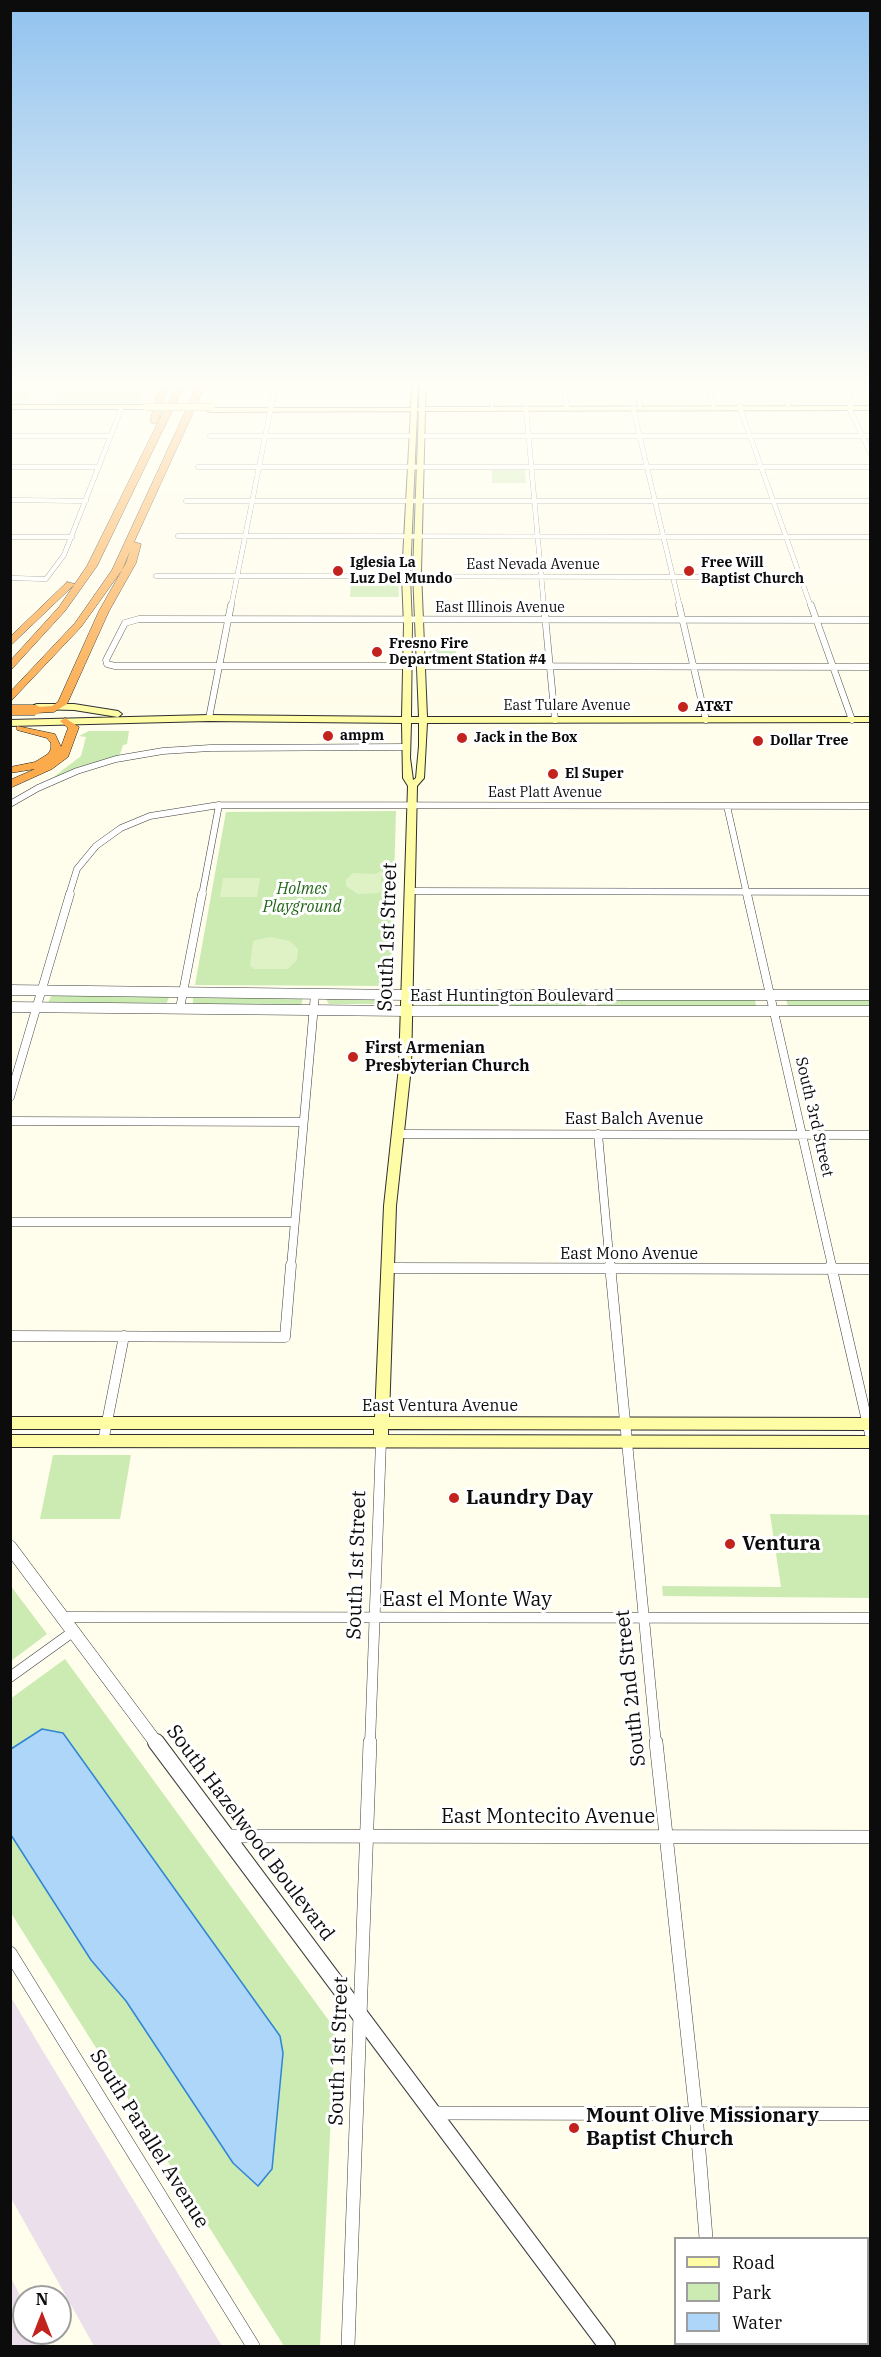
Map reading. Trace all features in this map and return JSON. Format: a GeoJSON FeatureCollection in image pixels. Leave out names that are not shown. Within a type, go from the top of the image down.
{"type":"FeatureCollection","features":[{"type":"Feature","properties":{"kind":"highway"},"geometry":{"type":"LineString","coordinates":[[10,668],[78,588],[100,550],[128,492]]}},
{"type":"Feature","properties":{"kind":"highway"},"geometry":{"type":"LineString","coordinates":[[10,710],[94,604],[117,570],[154,492]]}},
{"type":"Feature","properties":{"kind":"highway"},"geometry":{"type":"LineString","coordinates":[[10,643],[37,620],[77,576],[122,504]]}},
{"type":"Feature","properties":{"kind":"highway"},"geometry":{"type":"LineString","coordinates":[[10,710],[48,710],[59,706],[72,684],[104,611],[131,563],[146,509]]}},
{"type":"Feature","properties":{"kind":"highway"},"geometry":{"type":"LineString","coordinates":[[10,699],[59,647]]}},
{"type":"Feature","properties":{"kind":"highway"},"geometry":{"type":"LineString","coordinates":[[10,785],[48,767],[64,756],[70,724]]}},
{"type":"Feature","properties":{"kind":"highway"},"geometry":{"type":"LineString","coordinates":[[10,770],[38,765],[52,756],[56,749],[56,743],[51,736],[19,726]]}},
{"type":"Feature","properties":{"kind":"main road","name":"South 1st Street"},"geometry":{"type":"LineString","coordinates":[[410,492],[406,577],[408,620],[406,747],[407,778],[413,786]]}},
{"type":"Feature","properties":{"kind":"main road","name":"South 1st Street"},"geometry":{"type":"LineString","coordinates":[[381,1442],[391,1194],[405,1067],[413,786],[420,778],[423,720],[417,577],[420,492]]}},
{"type":"Feature","properties":{"kind":"main road"},"geometry":{"type":"LineString","coordinates":[[408,645],[414,649],[415,663],[421,666]]}},
{"type":"Feature","properties":{"kind":"main road"},"geometry":{"type":"LineString","coordinates":[[59,706],[161,722]]}},
{"type":"Feature","properties":{"kind":"main road"},"geometry":{"type":"LineString","coordinates":[[35,710],[75,714],[133,726]]}},
{"type":"Feature","properties":{"kind":"main road","name":"East Tulare Avenue"},"geometry":{"type":"LineString","coordinates":[[19,726],[108,720],[161,722],[250,718],[264,720],[870,720]]}},
{"type":"Feature","properties":{"kind":"main road","name":"East Tulare Avenue"},"geometry":{"type":"LineString","coordinates":[[210,721],[246,723],[264,720]]}},
{"type":"Feature","properties":{"kind":"main road","name":"East Tulare Avenue"},"geometry":{"type":"LineString","coordinates":[[70,724],[133,726],[161,722]]}},
{"type":"Feature","properties":{"kind":"main road","name":"East Ventura Avenue"},"geometry":{"type":"LineString","coordinates":[[10,1423],[625,1423],[870,1428]]}},
{"type":"Feature","properties":{"kind":"main road"},"geometry":{"type":"LineString","coordinates":[[10,1441],[870,1442]]}},
{"type":"Feature","properties":{"kind":"street"},"geometry":{"type":"LineString","coordinates":[[10,579],[46,579],[64,555],[89,492]]}},
{"type":"Feature","properties":{"kind":"street"},"geometry":{"type":"LineString","coordinates":[[210,721],[253,492]]}},
{"type":"Feature","properties":{"kind":"street"},"geometry":{"type":"LineString","coordinates":[[533,492],[555,720]]}},
{"type":"Feature","properties":{"kind":"street"},"geometry":{"type":"LineString","coordinates":[[652,492],[706,720]]}},
{"type":"Feature","properties":{"kind":"street"},"geometry":{"type":"LineString","coordinates":[[771,492],[852,720]]}},
{"type":"Feature","properties":{"kind":"street"},"geometry":{"type":"LineString","coordinates":[[10,500],[86,501]]}},
{"type":"Feature","properties":{"kind":"street"},"geometry":{"type":"LineString","coordinates":[[186,501],[870,501]]}},
{"type":"Feature","properties":{"kind":"street"},"geometry":{"type":"LineString","coordinates":[[178,536],[870,537]]}},
{"type":"Feature","properties":{"kind":"street"},"geometry":{"type":"LineString","coordinates":[[10,537],[72,537]]}},
{"type":"Feature","properties":{"kind":"street","name":"East Nevada Avenue"},"geometry":{"type":"LineString","coordinates":[[156,576],[801,577]]}},
{"type":"Feature","properties":{"kind":"street","name":"East Illinois Avenue"},"geometry":{"type":"LineString","coordinates":[[219,667],[115,666],[107,664],[106,660],[125,623],[130,621],[229,619],[870,620]]}},
{"type":"Feature","properties":{"kind":"street"},"geometry":{"type":"LineString","coordinates":[[219,667],[408,666]]}},
{"type":"Feature","properties":{"kind":"street"},"geometry":{"type":"LineString","coordinates":[[421,666],[870,667]]}},
{"type":"Feature","properties":{"kind":"street"},"geometry":{"type":"LineString","coordinates":[[10,804],[38,788],[77,771],[116,759],[163,751],[210,748],[406,747]]}},
{"type":"Feature","properties":{"kind":"street"},"geometry":{"type":"LineString","coordinates":[[180,1008],[219,805]]}},
{"type":"Feature","properties":{"kind":"street","name":"East Platt Avenue"},"geometry":{"type":"LineString","coordinates":[[10,1098],[77,869],[96,846],[122,828],[150,816],[219,805],[870,806]]}},
{"type":"Feature","properties":{"kind":"street","name":"South 3rd Street"},"geometry":{"type":"LineString","coordinates":[[727,806],[870,1428]]}},
{"type":"Feature","properties":{"kind":"street"},"geometry":{"type":"LineString","coordinates":[[410,891],[870,892]]}},
{"type":"Feature","properties":{"kind":"street","name":"East Huntington Boulevard"},"geometry":{"type":"LineString","coordinates":[[10,990],[406,995],[870,995]]}},
{"type":"Feature","properties":{"kind":"street"},"geometry":{"type":"LineString","coordinates":[[10,1336],[285,1337],[315,994]]}},
{"type":"Feature","properties":{"kind":"street"},"geometry":{"type":"LineString","coordinates":[[591,995],[592,1011]]}},
{"type":"Feature","properties":{"kind":"street","name":"East Huntington Boulevard"},"geometry":{"type":"LineString","coordinates":[[10,1007],[314,1011],[870,1011]]}},
{"type":"Feature","properties":{"kind":"street"},"geometry":{"type":"LineString","coordinates":[[10,1121],[303,1122]]}},
{"type":"Feature","properties":{"kind":"street","name":"East Balch Avenue"},"geometry":{"type":"LineString","coordinates":[[398,1134],[870,1135]]}},
{"type":"Feature","properties":{"kind":"street","name":"South 2nd Street"},"geometry":{"type":"LineString","coordinates":[[598,1134],[643,1618],[696,2114],[706,2237]]}},
{"type":"Feature","properties":{"kind":"street"},"geometry":{"type":"LineString","coordinates":[[10,1222],[294,1222]]}},
{"type":"Feature","properties":{"kind":"street","name":"East Mono Avenue"},"geometry":{"type":"LineString","coordinates":[[387,1268],[870,1269]]}},
{"type":"Feature","properties":{"kind":"street"},"geometry":{"type":"LineString","coordinates":[[103,1442],[124,1336]]}},
{"type":"Feature","properties":{"kind":"street","name":"South 1st Street"},"geometry":{"type":"LineString","coordinates":[[348,2346],[381,1442]]}},
{"type":"Feature","properties":{"kind":"street","name":"South Hazelwood Boulevard"},"geometry":{"type":"LineString","coordinates":[[10,1547],[607,2346]]}},
{"type":"Feature","properties":{"kind":"street","name":"East el Monte Way"},"geometry":{"type":"LineString","coordinates":[[63,1617],[870,1618]]}},
{"type":"Feature","properties":{"kind":"street"},"geometry":{"type":"LineString","coordinates":[[10,1677],[74,1631]]}},
{"type":"Feature","properties":{"kind":"street","name":"East Montecito Avenue"},"geometry":{"type":"LineString","coordinates":[[226,1836],[870,1837]]}},
{"type":"Feature","properties":{"kind":"street","name":"South Parallel Avenue"},"geometry":{"type":"LineString","coordinates":[[10,1953],[253,2346]]}},
{"type":"Feature","properties":{"kind":"street"},"geometry":{"type":"LineString","coordinates":[[435,2113],[870,2114]]}},
{"type":"Feature","properties":{"kind":"shaded area"},"geometry":{"type":"Polygon","coordinates":[[[11,1997],[222,2346],[94,2346],[72,2307],[72,2285],[60,2285],[11,2198],[11,1997]]]}},
{"type":"Feature","properties":{"kind":"shaded area"},"geometry":{"type":"Polygon","coordinates":[[[11,2278],[15,2285],[12,2285],[12,2345],[36,2345],[11,2346],[11,2278]]]}},
{"type":"Feature","properties":{"kind":"green space"},"geometry":{"type":"Polygon","coordinates":[[[351,581],[398,581],[399,597],[350,597],[351,581]]]}},
{"type":"Feature","properties":{"kind":"green space"},"geometry":{"type":"Polygon","coordinates":[[[456,644],[456,663],[429,662],[429,645],[456,644]]]}},
{"type":"Feature","properties":{"kind":"green space"},"geometry":{"type":"Polygon","coordinates":[[[89,731],[129,731],[127,744],[123,745],[119,757],[51,779],[81,756],[86,737],[79,736],[89,731]]]}},
{"type":"Feature","properties":{"kind":"green space","name":"Holmes Playground"},"geometry":{"type":"Polygon","coordinates":[[[396,811],[391,986],[195,985],[226,812],[396,811]]]}},
{"type":"Feature","properties":{"kind":"green space"},"geometry":{"type":"Polygon","coordinates":[[[381,871],[385,874],[381,877],[382,891],[378,893],[358,894],[346,886],[346,880],[353,873],[375,874],[381,871]]]}},
{"type":"Feature","properties":{"kind":"green space"},"geometry":{"type":"Polygon","coordinates":[[[223,878],[260,878],[257,897],[220,897],[223,878]]]}},
{"type":"Feature","properties":{"kind":"green space"},"geometry":{"type":"Polygon","coordinates":[[[270,937],[290,941],[298,949],[297,960],[288,969],[254,969],[250,966],[253,941],[270,937]]]}},
{"type":"Feature","properties":{"kind":"green space"},"geometry":{"type":"Polygon","coordinates":[[[52,994],[169,997],[166,1005],[48,1003],[52,994]]]}},
{"type":"Feature","properties":{"kind":"green space"},"geometry":{"type":"Polygon","coordinates":[[[193,997],[303,998],[301,1006],[193,1006],[193,997]]]}},
{"type":"Feature","properties":{"kind":"green space"},"geometry":{"type":"Polygon","coordinates":[[[524,997],[585,999],[586,1006],[438,1008],[439,1001],[524,997]]]}},
{"type":"Feature","properties":{"kind":"green space"},"geometry":{"type":"Polygon","coordinates":[[[870,997],[870,1009],[788,1007],[786,999],[870,997]]]}},
{"type":"Feature","properties":{"kind":"green space"},"geometry":{"type":"Polygon","coordinates":[[[326,999],[391,999],[391,1004],[329,1004],[326,999]]]}},
{"type":"Feature","properties":{"kind":"green space"},"geometry":{"type":"Polygon","coordinates":[[[597,999],[755,999],[756,1007],[597,1006],[597,999]]]}},
{"type":"Feature","properties":{"kind":"green space"},"geometry":{"type":"Polygon","coordinates":[[[53,1455],[131,1455],[120,1519],[40,1519],[53,1455]]]}},
{"type":"Feature","properties":{"kind":"green space"},"geometry":{"type":"Polygon","coordinates":[[[770,1514],[870,1515],[870,1598],[663,1596],[662,1586],[781,1587],[770,1514]]]}},
{"type":"Feature","properties":{"kind":"green space"},"geometry":{"type":"Polygon","coordinates":[[[10,1585],[47,1634],[11,1661],[10,1661],[10,1585]]]}},
{"type":"Feature","properties":{"kind":"green space"},"geometry":{"type":"Polygon","coordinates":[[[65,1659],[335,2029],[320,2346],[284,2346],[11,1913],[10,1699],[65,1659]]]}},
{"type":"Feature","properties":{"kind":"water"},"geometry":{"type":"Polygon","coordinates":[[[42,1729],[63,1733],[280,2036],[283,2053],[272,2169],[258,2186],[233,2163],[126,2001],[91,1960],[11,1835],[11,1749],[42,1729]]]}},
{"type":"Feature","properties":{"kind":"place","name":"Iglesia La Luz Del Mundo"},"geometry":{"type":"Point","coordinates":[338,571]}},
{"type":"Feature","properties":{"kind":"place","name":"Free Will Baptist Church"},"geometry":{"type":"Point","coordinates":[689,571]}},
{"type":"Feature","properties":{"kind":"place","name":"Fresno Fire Department Station #4"},"geometry":{"type":"Point","coordinates":[377,652]}},
{"type":"Feature","properties":{"kind":"place","name":"AT&T"},"geometry":{"type":"Point","coordinates":[683,707]}},
{"type":"Feature","properties":{"kind":"place","name":"ampm"},"geometry":{"type":"Point","coordinates":[328,736]}},
{"type":"Feature","properties":{"kind":"place","name":"Jack in the Box"},"geometry":{"type":"Point","coordinates":[462,738]}},
{"type":"Feature","properties":{"kind":"place","name":"Dollar Tree"},"geometry":{"type":"Point","coordinates":[758,741]}},
{"type":"Feature","properties":{"kind":"place","name":"El Super"},"geometry":{"type":"Point","coordinates":[553,774]}},
{"type":"Feature","properties":{"kind":"place","name":"First Armenian Presbyterian Church"},"geometry":{"type":"Point","coordinates":[353,1057]}},
{"type":"Feature","properties":{"kind":"place","name":"Laundry Day"},"geometry":{"type":"Point","coordinates":[454,1498]}},
{"type":"Feature","properties":{"kind":"place","name":"Ventura"},"geometry":{"type":"Point","coordinates":[730,1544]}},
{"type":"Feature","properties":{"kind":"place","name":"Mount Olive Missionary Baptist Church"},"geometry":{"type":"Point","coordinates":[574,2128]}}]}
